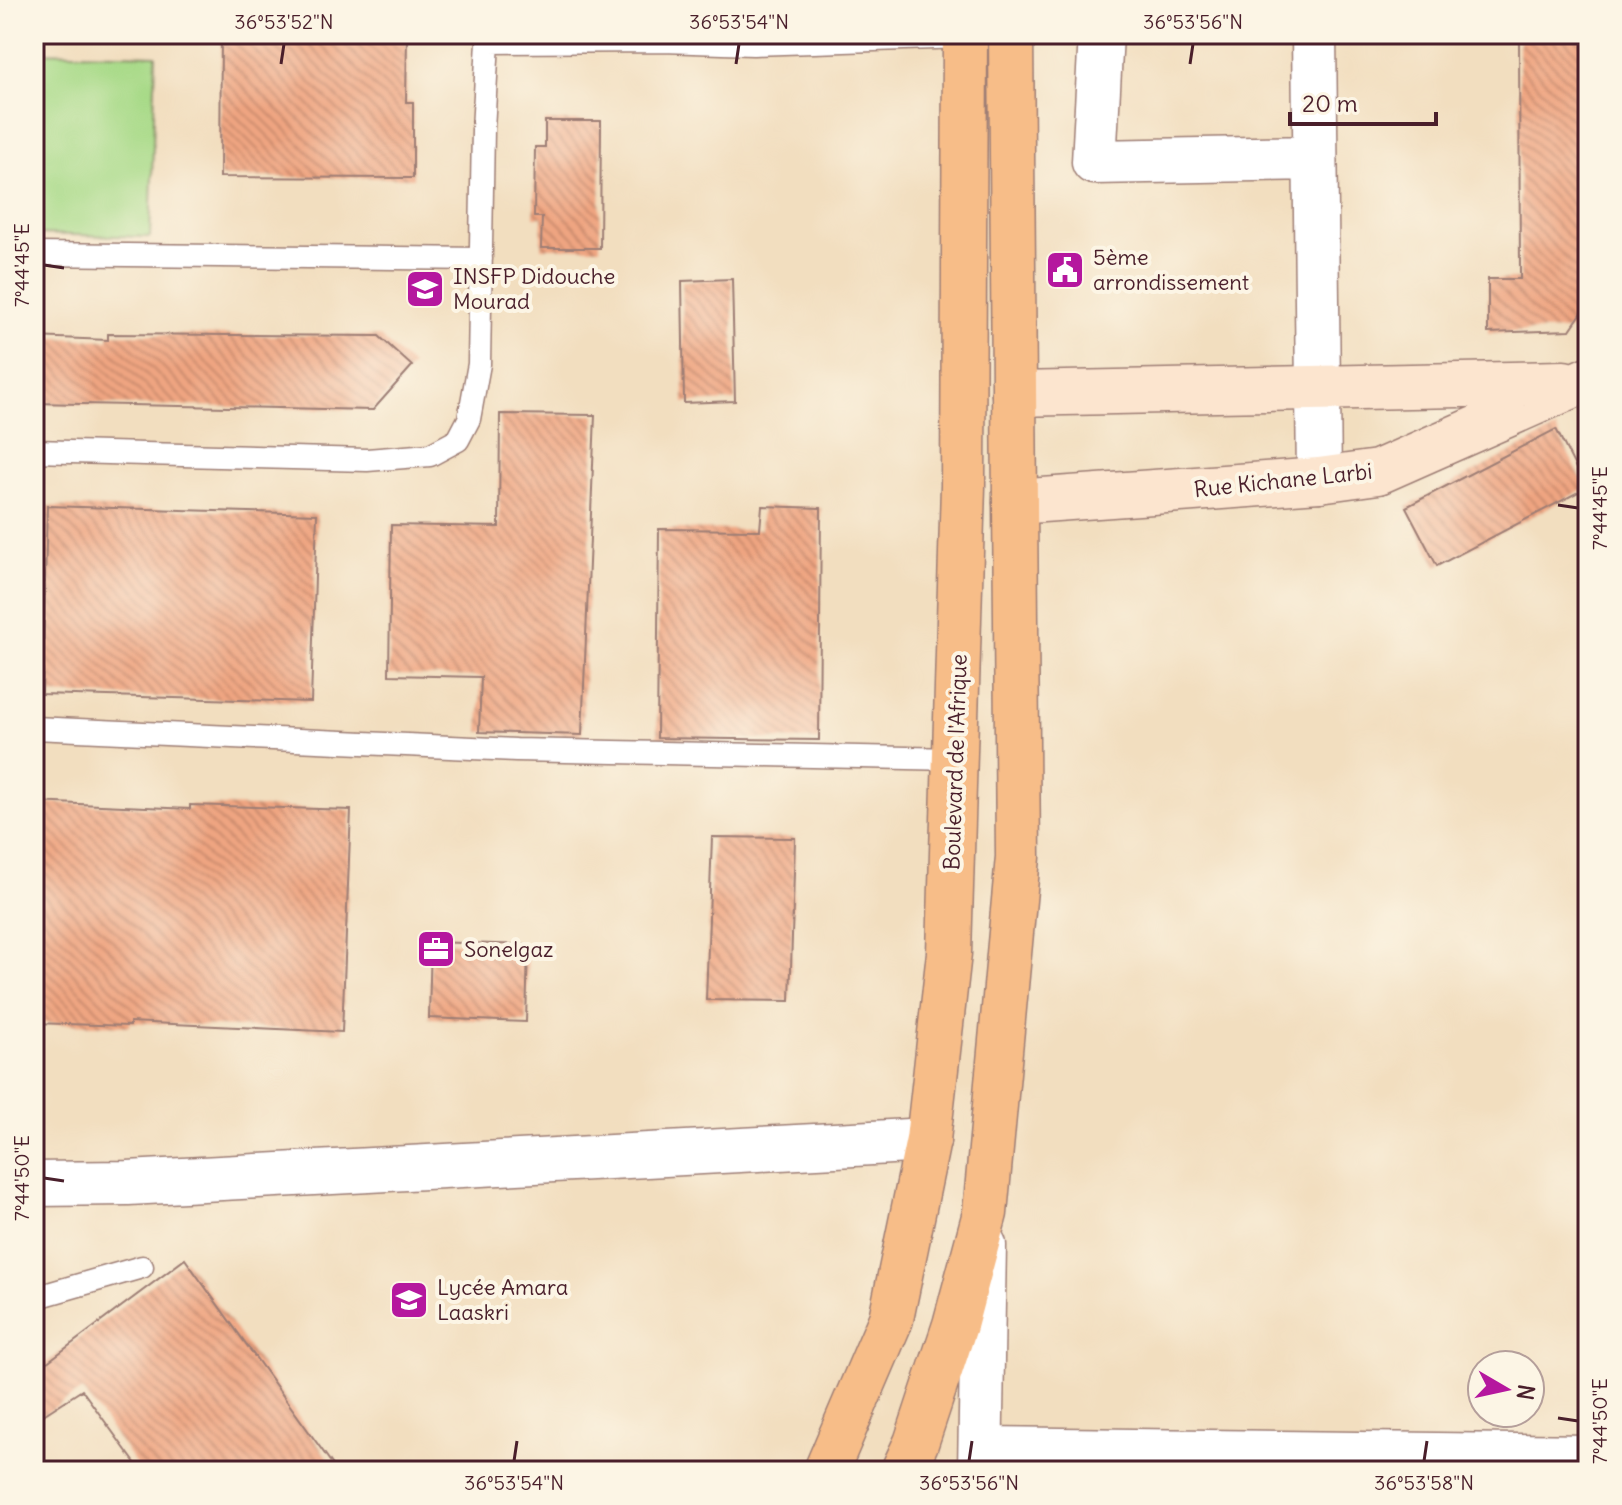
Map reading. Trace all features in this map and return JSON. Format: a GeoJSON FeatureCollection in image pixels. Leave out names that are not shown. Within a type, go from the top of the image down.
{"type":"FeatureCollection","features":[{"type":"Feature","properties":{"kind":"main road"},"geometry":{"type":"LineString","coordinates":[[903,1471],[916,1443],[955,1325],[985,1213],[1018,857],[1011,34]]}},
{"type":"Feature","properties":{"kind":"main road","name":"Boulevard de l'Afrique"},"geometry":{"type":"LineString","coordinates":[[826,1471],[891,1319],[928,1140],[949,953],[963,486],[965,35]]}},
{"type":"Feature","properties":{"kind":"street"},"geometry":{"type":"LineString","coordinates":[[1101,34],[1094,162],[1315,158]]}},
{"type":"Feature","properties":{"kind":"street"},"geometry":{"type":"LineString","coordinates":[[1314,34],[1319,480]]}},
{"type":"Feature","properties":{"kind":"street","name":"Rue Kichane Larbi"},"geometry":{"type":"LineString","coordinates":[[1014,394],[1585,381]]}},
{"type":"Feature","properties":{"kind":"street","name":"Rue Kichane Larbi"},"geometry":{"type":"LineString","coordinates":[[1015,502],[1319,480],[1378,472],[1585,381]]}},
{"type":"Feature","properties":{"kind":"street"},"geometry":{"type":"LineString","coordinates":[[34,1184],[128,1183],[928,1140]]}},
{"type":"Feature","properties":{"kind":"street"},"geometry":{"type":"LineString","coordinates":[[985,1213],[981,1460],[1588,1457]]}},
{"type":"Feature","properties":{"kind":"lane"},"geometry":{"type":"LineString","coordinates":[[34,451],[367,460],[430,455],[458,440],[469,419],[479,364],[488,38],[753,44],[965,35]]}},
{"type":"Feature","properties":{"kind":"lane"},"geometry":{"type":"LineString","coordinates":[[34,254],[481,259]]}},
{"type":"Feature","properties":{"kind":"lane"},"geometry":{"type":"LineString","coordinates":[[34,728],[516,750],[955,759]]}},
{"type":"Feature","properties":{"kind":"lane"},"geometry":{"type":"LineString","coordinates":[[34,1298],[142,1267]]}},
{"type":"Feature","properties":{"kind":"green space"},"geometry":{"type":"Polygon","coordinates":[[[34,52],[156,55],[150,237],[34,234],[34,52]]]}},
{"type":"Feature","properties":{"kind":"building"},"geometry":{"type":"Polygon","coordinates":[[[221,34],[407,34],[406,102],[413,102],[413,178],[220,177],[221,34]]]}},
{"type":"Feature","properties":{"kind":"building"},"geometry":{"type":"Polygon","coordinates":[[[1519,34],[1583,34],[1585,308],[1570,330],[1488,333],[1488,279],[1520,279],[1519,34]]]}},
{"type":"Feature","properties":{"kind":"building"},"geometry":{"type":"Polygon","coordinates":[[[545,121],[601,121],[600,248],[541,248],[542,217],[534,217],[535,147],[545,147],[545,121]]]}},
{"type":"Feature","properties":{"kind":"building"},"geometry":{"type":"Polygon","coordinates":[[[732,279],[735,401],[684,403],[682,281],[732,279]]]}},
{"type":"Feature","properties":{"kind":"building"},"geometry":{"type":"Polygon","coordinates":[[[108,334],[379,336],[412,366],[373,410],[34,403],[34,337],[108,340],[108,334]]]}},
{"type":"Feature","properties":{"kind":"building"},"geometry":{"type":"Polygon","coordinates":[[[500,414],[595,415],[582,735],[479,732],[481,677],[389,675],[391,525],[499,527],[500,414]]]}},
{"type":"Feature","properties":{"kind":"building"},"geometry":{"type":"Polygon","coordinates":[[[1556,429],[1586,488],[1437,566],[1406,507],[1556,429]]]}},
{"type":"Feature","properties":{"kind":"building"},"geometry":{"type":"Polygon","coordinates":[[[47,506],[317,514],[311,702],[42,694],[47,506]]]}},
{"type":"Feature","properties":{"kind":"building"},"geometry":{"type":"Polygon","coordinates":[[[762,506],[821,508],[819,740],[657,738],[659,529],[760,530],[762,506]]]}},
{"type":"Feature","properties":{"kind":"building"},"geometry":{"type":"Polygon","coordinates":[[[34,802],[190,809],[190,805],[351,810],[342,1032],[130,1022],[130,1026],[34,1023],[34,802]]]}},
{"type":"Feature","properties":{"kind":"building"},"geometry":{"type":"Polygon","coordinates":[[[712,837],[795,838],[790,1001],[706,1000],[712,837]]]}},
{"type":"Feature","properties":{"kind":"building"},"geometry":{"type":"Polygon","coordinates":[[[431,942],[528,945],[526,1022],[429,1018],[431,942]]]}},
{"type":"Feature","properties":{"kind":"building"},"geometry":{"type":"Polygon","coordinates":[[[185,1259],[337,1471],[141,1471],[82,1390],[34,1421],[34,1372],[185,1259]]]}},
{"type":"Feature","properties":{"kind":"place","name":"5ème arrondissement"},"geometry":{"type":"Point","coordinates":[1065,270]}},
{"type":"Feature","properties":{"kind":"place","name":"INSFP Didouche Mourad"},"geometry":{"type":"Point","coordinates":[425,289]}},
{"type":"Feature","properties":{"kind":"place","name":"Sonelgaz"},"geometry":{"type":"Point","coordinates":[436,949]}},
{"type":"Feature","properties":{"kind":"place","name":"Lycée Amara Laaskri"},"geometry":{"type":"Point","coordinates":[409,1300]}}]}
